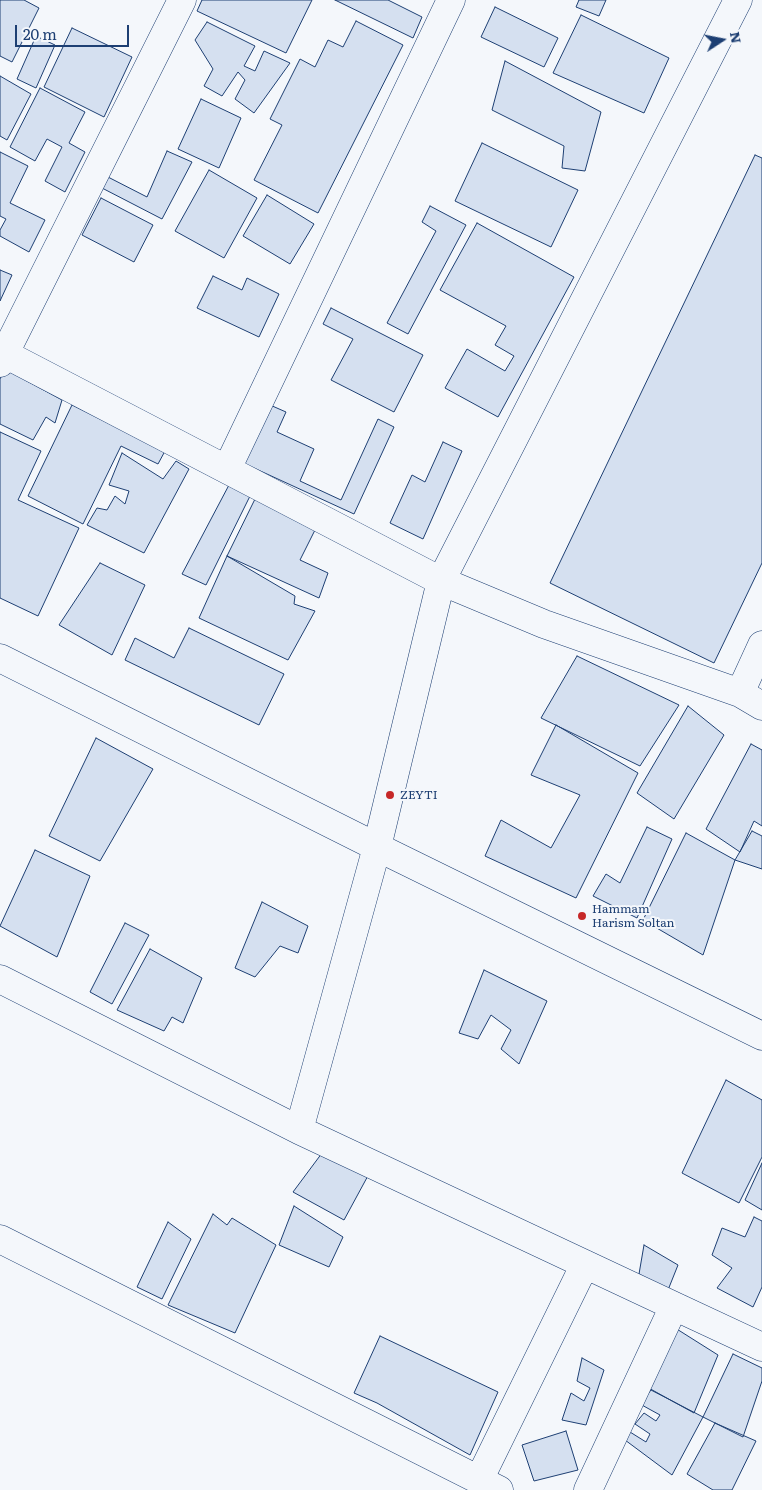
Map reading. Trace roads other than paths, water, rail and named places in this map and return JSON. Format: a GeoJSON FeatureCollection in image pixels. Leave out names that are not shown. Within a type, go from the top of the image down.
{"type":"FeatureCollection","features":[{"type":"Feature","properties":{"kind":"street"},"geometry":{"type":"LineString","coordinates":[[182,0],[2,358],[227,469],[441,581],[544,624],[751,699],[762,645]]}},
{"type":"Feature","properties":{"kind":"street"},"geometry":{"type":"LineString","coordinates":[[227,469],[451,0]]}},
{"type":"Feature","properties":{"kind":"street"},"geometry":{"type":"LineString","coordinates":[[299,1130],[377,847],[441,581],[738,0]]}},
{"type":"Feature","properties":{"kind":"street"},"geometry":{"type":"LineString","coordinates":[[0,658],[377,847],[762,1036]]}},
{"type":"Feature","properties":{"kind":"street"},"geometry":{"type":"LineString","coordinates":[[0,979],[299,1130],[762,1347]]}},
{"type":"Feature","properties":{"kind":"street"},"geometry":{"type":"LineString","coordinates":[[0,1239],[489,1485],[585,1264]]}},
{"type":"Feature","properties":{"kind":"street"},"geometry":{"type":"LineString","coordinates":[[588,1490],[674,1306]]}},
{"type":"Feature","properties":{"kind":"place","name":"ZEYTI"},"geometry":{"type":"Point","coordinates":[390,795]}},
{"type":"Feature","properties":{"kind":"place","name":"Hammam Harism Soltan"},"geometry":{"type":"Point","coordinates":[582,916]}}]}
